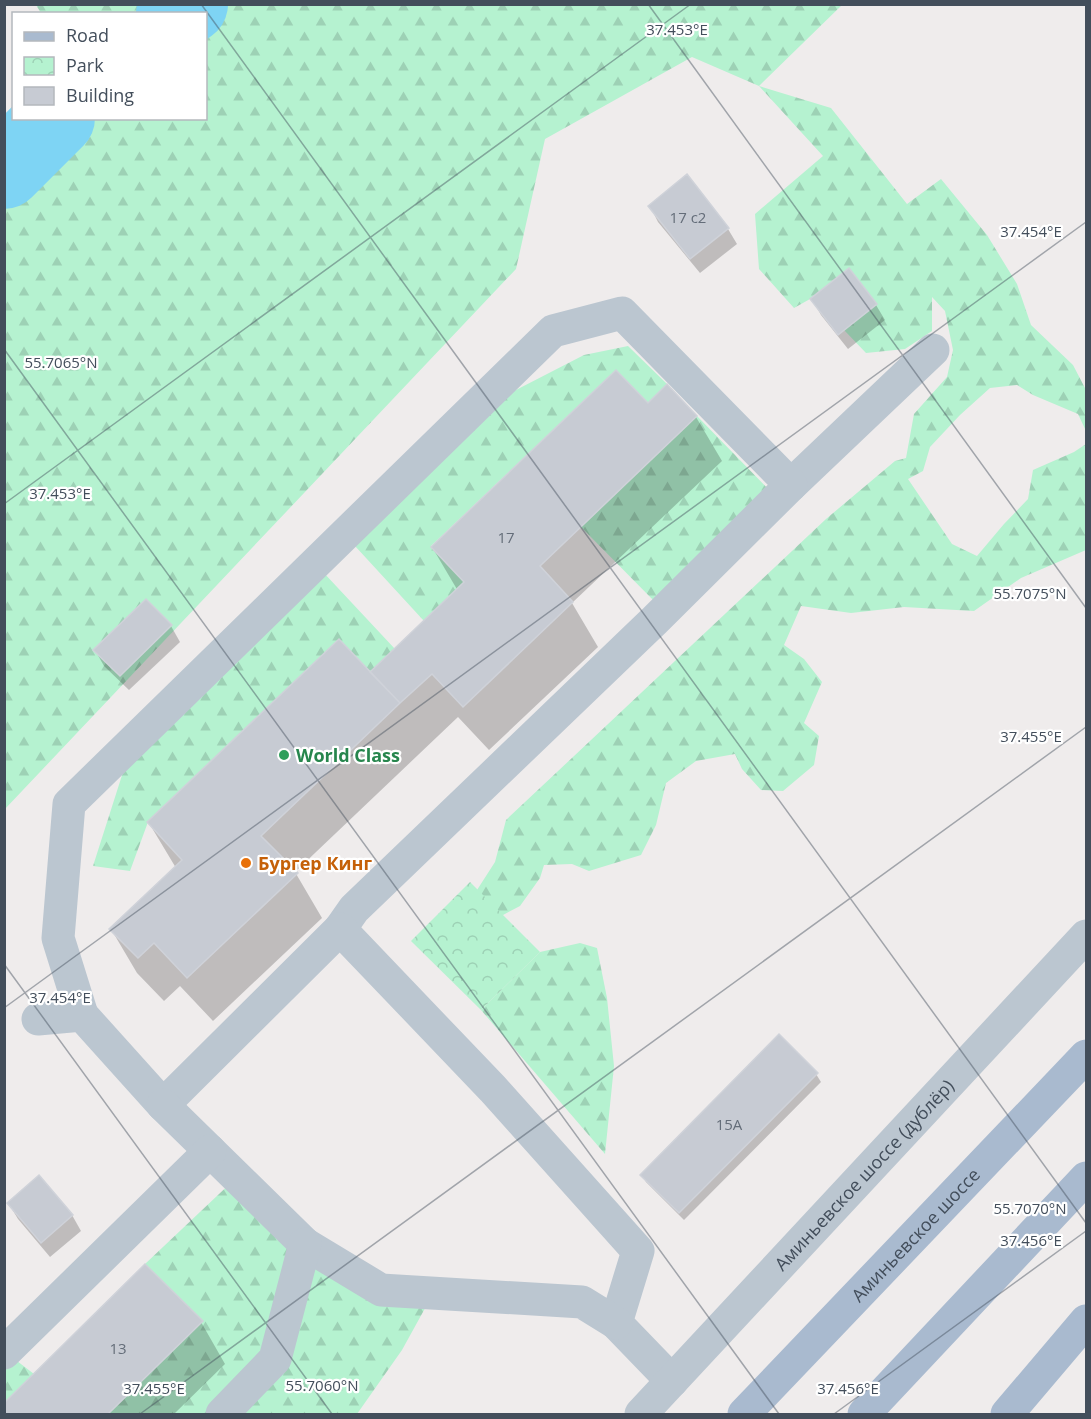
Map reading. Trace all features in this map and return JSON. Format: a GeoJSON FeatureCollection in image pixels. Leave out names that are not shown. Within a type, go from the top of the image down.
{"type":"FeatureCollection","features":[{"type":"Feature","properties":{"kind":"main road","name":"Аминьевское шоссе"},"geometry":{"type":"LineString","coordinates":[[744,1414],[1086,1056]]}},
{"type":"Feature","properties":{"kind":"main road"},"geometry":{"type":"LineString","coordinates":[[864,1414],[1086,1178]]}},
{"type":"Feature","properties":{"kind":"main road"},"geometry":{"type":"LineString","coordinates":[[1007,1414],[1086,1321]]}},
{"type":"Feature","properties":{"kind":"street"},"geometry":{"type":"LineString","coordinates":[[672,1381],[616,1323],[582,1302],[381,1290],[305,1244],[163,1105],[82,1015],[58,938],[69,804],[553,331],[622,313],[791,484]]}},
{"type":"Feature","properties":{"kind":"street"},"geometry":{"type":"LineString","coordinates":[[163,1105],[340,930],[354,909],[655,620],[791,484],[933,350]]}},
{"type":"Feature","properties":{"kind":"street"},"geometry":{"type":"LineString","coordinates":[[340,930],[493,1089],[638,1251],[616,1323]]}},
{"type":"Feature","properties":{"kind":"street","name":"Аминьевское шоссе (дублёр)"},"geometry":{"type":"LineString","coordinates":[[641,1414],[1086,936]]}},
{"type":"Feature","properties":{"kind":"street"},"geometry":{"type":"LineString","coordinates":[[38,1019],[82,1015]]}},
{"type":"Feature","properties":{"kind":"street"},"geometry":{"type":"LineString","coordinates":[[4,1353],[210,1151]]}},
{"type":"Feature","properties":{"kind":"street"},"geometry":{"type":"LineString","coordinates":[[222,1414],[275,1359],[305,1244]]}},
{"type":"Feature","properties":{"kind":"green space"},"geometry":{"type":"Polygon","coordinates":[[[36,5],[842,5],[759,86],[692,57],[545,139],[516,269],[5,809],[5,120],[12,116],[12,120],[207,120],[207,12],[40,12],[36,5]]]}},
{"type":"Feature","properties":{"kind":"green space"},"geometry":{"type":"Polygon","coordinates":[[[759,86],[831,108],[907,204],[941,179],[987,235],[1017,284],[1031,325],[1073,365],[1086,390],[1086,431],[1078,414],[1033,395],[1017,385],[990,388],[930,447],[923,471],[908,479],[952,544],[977,556],[1028,499],[1033,470],[1074,452],[1086,444],[1086,550],[1021,578],[974,611],[904,607],[851,613],[801,606],[784,645],[804,659],[822,682],[804,723],[819,736],[814,765],[783,791],[761,790],[742,769],[735,754],[696,761],[666,783],[656,825],[641,855],[589,871],[572,864],[544,865],[540,878],[520,906],[503,915],[481,910],[477,890],[495,862],[506,820],[826,519],[895,461],[906,458],[914,414],[947,377],[953,350],[945,311],[932,297],[932,331],[905,349],[866,353],[844,330],[877,304],[849,268],[810,299],[794,308],[759,269],[755,214],[823,156],[759,86]]]}},
{"type":"Feature","properties":{"kind":"green space"},"geometry":{"type":"Polygon","coordinates":[[[628,346],[667,384],[648,403],[616,370],[431,546],[464,582],[424,621],[355,546],[514,391],[584,355],[628,346]]]}},
{"type":"Feature","properties":{"kind":"green space"},"geometry":{"type":"Polygon","coordinates":[[[697,416],[772,493],[657,604],[581,527],[697,416]]]}},
{"type":"Feature","properties":{"kind":"green space"},"geometry":{"type":"Polygon","coordinates":[[[323,572],[395,649],[373,675],[339,639],[148,822],[130,871],[93,866],[124,769],[323,572]]]}},
{"type":"Feature","properties":{"kind":"green space"},"geometry":{"type":"Polygon","coordinates":[[[470,882],[540,952],[481,1010],[411,941],[470,882]]]}},
{"type":"Feature","properties":{"kind":"green space"},"geometry":{"type":"Polygon","coordinates":[[[580,943],[597,948],[607,998],[614,1066],[605,1154],[481,1010],[540,952],[580,943]]]}},
{"type":"Feature","properties":{"kind":"green space"},"geometry":{"type":"Polygon","coordinates":[[[237,1177],[305,1244],[434,1292],[402,1350],[357,1414],[108,1414],[202,1321],[145,1264],[237,1177]]]}},
{"type":"Feature","properties":{"kind":"green space"},"geometry":{"type":"Polygon","coordinates":[[[4,1351],[34,1374],[4,1403],[4,1351]]]}},
{"type":"Feature","properties":{"kind":"building"},"geometry":{"type":"Polygon","coordinates":[[[687,174],[729,228],[690,259],[648,206],[687,174]]]}},
{"type":"Feature","properties":{"kind":"building"},"geometry":{"type":"Polygon","coordinates":[[[849,268],[877,304],[838,335],[810,299],[849,268]]]}},
{"type":"Feature","properties":{"kind":"building"},"geometry":{"type":"Polygon","coordinates":[[[616,370],[648,403],[667,384],[697,416],[540,566],[573,602],[463,707],[432,674],[400,703],[370,672],[464,582],[431,547],[616,370]]]}},
{"type":"Feature","properties":{"kind":"building"},"geometry":{"type":"Polygon","coordinates":[[[146,599],[172,625],[120,676],[93,650],[146,599]]]}},
{"type":"Feature","properties":{"kind":"building"},"geometry":{"type":"Polygon","coordinates":[[[339,639],[400,703],[261,836],[298,873],[187,978],[154,943],[138,958],[109,929],[182,860],[147,822],[339,639]]]}},
{"type":"Feature","properties":{"kind":"building"},"geometry":{"type":"Polygon","coordinates":[[[779,1034],[818,1073],[679,1213],[640,1175],[779,1034]]]}},
{"type":"Feature","properties":{"kind":"building"},"geometry":{"type":"Polygon","coordinates":[[[39,1175],[73,1215],[41,1243],[7,1203],[39,1175]]]}},
{"type":"Feature","properties":{"kind":"building"},"geometry":{"type":"Polygon","coordinates":[[[145,1264],[203,1321],[108,1414],[4,1414],[4,1403],[145,1264]]]}},
{"type":"Feature","properties":{"kind":"waterway"},"geometry":{"type":"LineString","coordinates":[[178,12],[189,4]]}},
{"type":"Feature","properties":{"kind":"waterway"},"geometry":{"type":"LineString","coordinates":[[4,170],[54,120]]}},
{"type":"Feature","properties":{"kind":"place","name":"World Class"},"geometry":{"type":"Point","coordinates":[284,755]}},
{"type":"Feature","properties":{"kind":"place","name":"Бургер Кинг"},"geometry":{"type":"Point","coordinates":[246,863]}}]}
